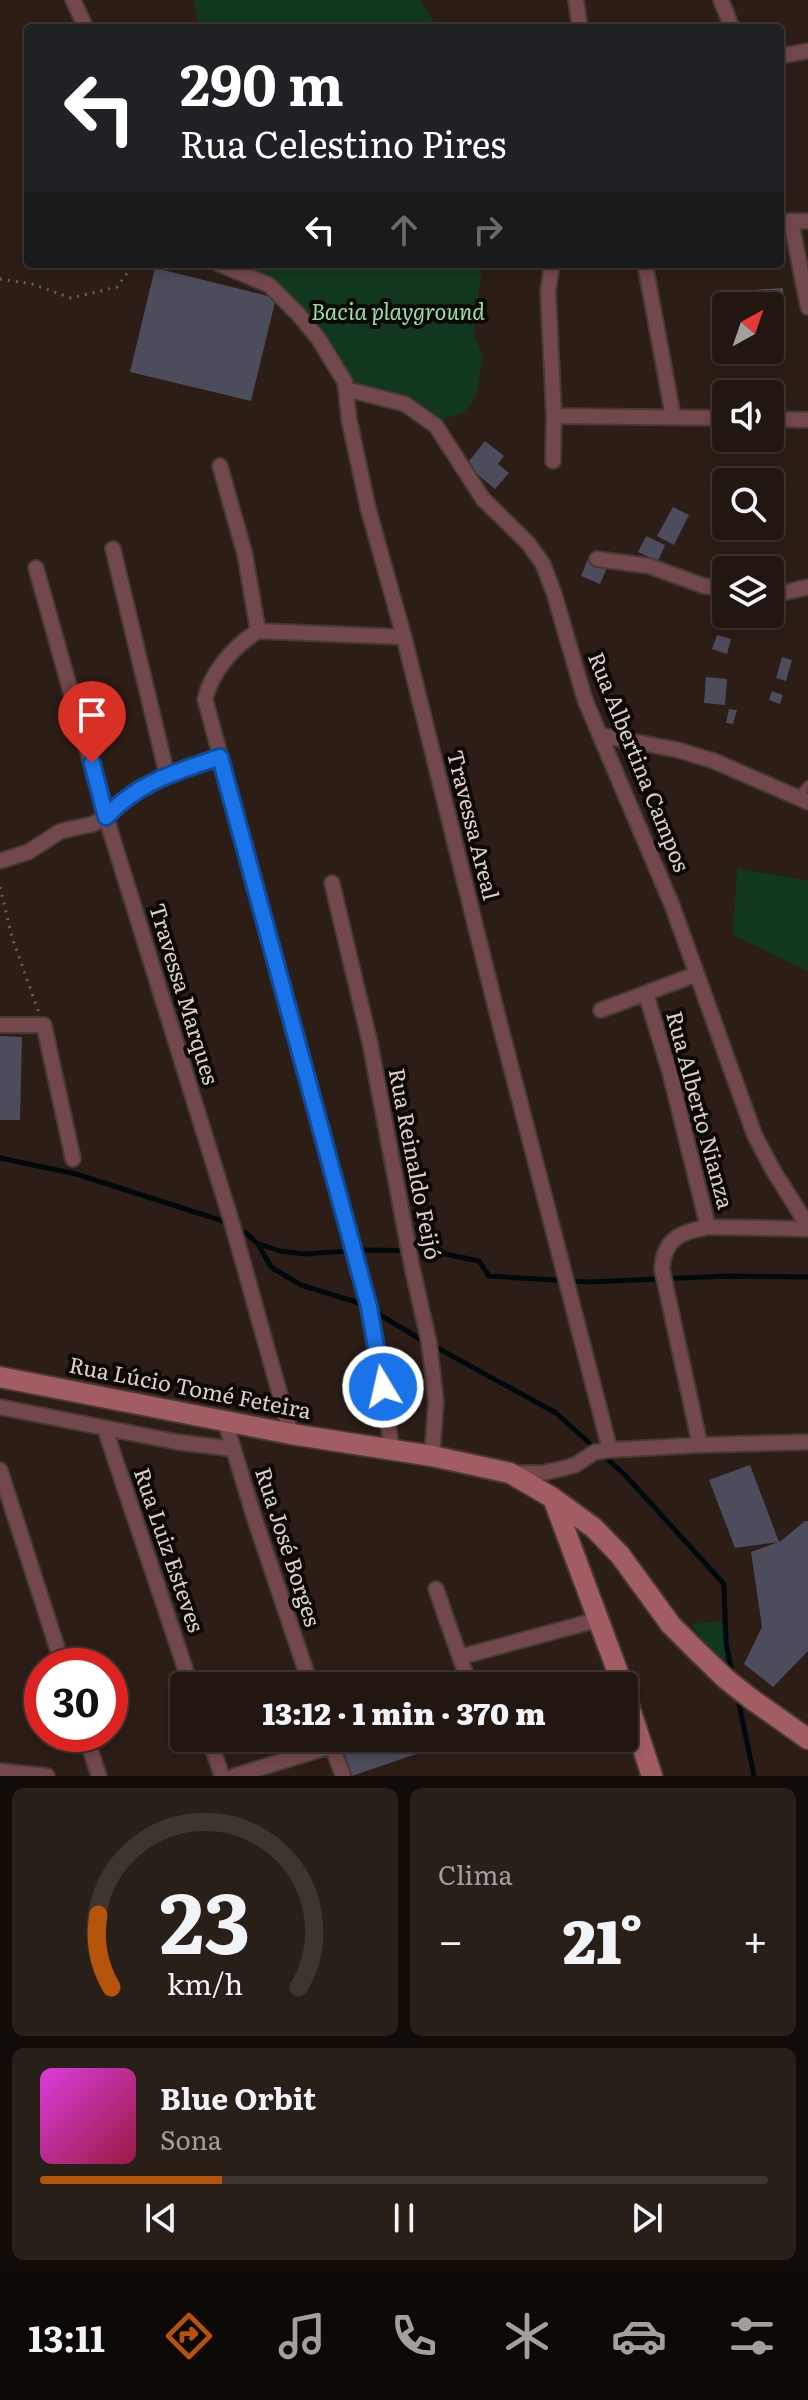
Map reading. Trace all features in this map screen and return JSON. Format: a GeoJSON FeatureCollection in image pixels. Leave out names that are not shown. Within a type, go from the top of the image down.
{"type":"FeatureCollection","features":[{"type":"Feature","properties":{"kind":"main road","name":"Rua Lúcio Tomé Feteira"},"geometry":{"type":"LineString","coordinates":[[0,1377],[510,1473],[553,1498],[594,1528],[620,1555],[671,1625],[726,1679],[808,1739]]}},
{"type":"Feature","properties":{"kind":"main road"},"geometry":{"type":"LineString","coordinates":[[553,1498],[617,1672]]}},
{"type":"Feature","properties":{"kind":"main road"},"geometry":{"type":"LineString","coordinates":[[638,1734],[652,1776]]}},
{"type":"Feature","properties":{"kind":"street"},"geometry":{"type":"LineString","coordinates":[[73,0],[84,24]]}},
{"type":"Feature","properties":{"kind":"street"},"geometry":{"type":"LineString","coordinates":[[576,0],[579,24]]}},
{"type":"Feature","properties":{"kind":"street"},"geometry":{"type":"LineString","coordinates":[[721,0],[730,24]]}},
{"type":"Feature","properties":{"kind":"street"},"geometry":{"type":"LineString","coordinates":[[784,55],[808,51]]}},
{"type":"Feature","properties":{"kind":"street"},"geometry":{"type":"LineString","coordinates":[[808,221],[786,222],[808,307]]}},
{"type":"Feature","properties":{"kind":"street","name":"Travessa Areal"},"geometry":{"type":"LineString","coordinates":[[229,268],[269,285],[318,338],[345,382],[349,419],[368,508],[404,637],[572,1298],[604,1451]]}},
{"type":"Feature","properties":{"kind":"street"},"geometry":{"type":"LineString","coordinates":[[551,268],[548,291],[553,461]]}},
{"type":"Feature","properties":{"kind":"street"},"geometry":{"type":"LineString","coordinates":[[646,268],[673,416]]}},
{"type":"Feature","properties":{"kind":"street","name":"Rua Albertina Campos"},"geometry":{"type":"LineString","coordinates":[[346,389],[405,404],[436,426],[483,499],[528,543],[543,564],[585,700],[648,842],[755,1136],[808,1228]]}},
{"type":"Feature","properties":{"kind":"street"},"geometry":{"type":"LineString","coordinates":[[554,416],[712,417]]}},
{"type":"Feature","properties":{"kind":"street"},"geometry":{"type":"LineString","coordinates":[[784,419],[808,420]]}},
{"type":"Feature","properties":{"kind":"street"},"geometry":{"type":"LineString","coordinates":[[220,466],[245,555],[258,631]]}},
{"type":"Feature","properties":{"kind":"street"},"geometry":{"type":"LineString","coordinates":[[113,549],[167,775]]}},
{"type":"Feature","properties":{"kind":"street"},"geometry":{"type":"LineString","coordinates":[[597,559],[649,566],[712,587]]}},
{"type":"Feature","properties":{"kind":"street","name":"Travessa Marques"},"geometry":{"type":"LineString","coordinates":[[36,568],[106,817],[232,1223],[291,1434]]}},
{"type":"Feature","properties":{"kind":"street"},"geometry":{"type":"LineString","coordinates":[[784,593],[808,587]]}},
{"type":"Feature","properties":{"kind":"street"},"geometry":{"type":"LineString","coordinates":[[392,1449],[369,1307],[205,699],[208,686],[226,659],[243,640],[258,631],[404,637]]}},
{"type":"Feature","properties":{"kind":"street"},"geometry":{"type":"LineString","coordinates":[[600,735],[678,750],[714,761],[803,800]]}},
{"type":"Feature","properties":{"kind":"street"},"geometry":{"type":"LineString","coordinates":[[0,861],[28,852],[61,831],[93,824],[106,817],[136,790],[167,775],[220,757]]}},
{"type":"Feature","properties":{"kind":"street","name":"Rua Reinaldo Feijó"},"geometry":{"type":"LineString","coordinates":[[332,883],[370,1043],[429,1342],[436,1402],[432,1456]]}},
{"type":"Feature","properties":{"kind":"street"},"geometry":{"type":"LineString","coordinates":[[601,1010],[697,974]]}},
{"type":"Feature","properties":{"kind":"street","name":"Rua Alberto Nianza"},"geometry":{"type":"LineString","coordinates":[[646,994],[670,1073],[708,1227],[686,1231],[675,1238],[663,1257],[662,1269],[700,1445]]}},
{"type":"Feature","properties":{"kind":"street"},"geometry":{"type":"LineString","coordinates":[[0,1025],[44,1025],[73,1159]]}},
{"type":"Feature","properties":{"kind":"street"},"geometry":{"type":"LineString","coordinates":[[708,1227],[808,1228]]}},
{"type":"Feature","properties":{"kind":"street"},"geometry":{"type":"LineString","coordinates":[[0,1407],[177,1442],[233,1449]]}},
{"type":"Feature","properties":{"kind":"street","name":"Rua José Borges"},"geometry":{"type":"LineString","coordinates":[[225,1421],[306,1672]]}},
{"type":"Feature","properties":{"kind":"street","name":"Rua Luiz Esteves"},"geometry":{"type":"LineString","coordinates":[[105,1429],[186,1672]]}},
{"type":"Feature","properties":{"kind":"street"},"geometry":{"type":"LineString","coordinates":[[510,1473],[542,1473],[565,1468],[604,1451],[808,1442]]}},
{"type":"Feature","properties":{"kind":"street"},"geometry":{"type":"LineString","coordinates":[[0,1470],[57,1648]]}},
{"type":"Feature","properties":{"kind":"street"},"geometry":{"type":"LineString","coordinates":[[436,1589],[465,1672]]}},
{"type":"Feature","properties":{"kind":"street"},"geometry":{"type":"LineString","coordinates":[[460,1657],[597,1620]]}},
{"type":"Feature","properties":{"kind":"street"},"geometry":{"type":"LineString","coordinates":[[91,1752],[99,1776]]}},
{"type":"Feature","properties":{"kind":"street"},"geometry":{"type":"LineString","coordinates":[[214,1752],[222,1776]]}},
{"type":"Feature","properties":{"kind":"street"},"geometry":{"type":"LineString","coordinates":[[234,1776],[302,1752]]}},
{"type":"Feature","properties":{"kind":"street"},"geometry":{"type":"LineString","coordinates":[[334,1752],[343,1776]]}},
{"type":"Feature","properties":{"kind":"street"},"geometry":{"type":"LineString","coordinates":[[0,1771],[47,1776]]}},
{"type":"Feature","properties":{"kind":"lane"},"geometry":{"type":"LineString","coordinates":[[803,800],[808,785]]}},
{"type":"Feature","properties":{"kind":"path"},"geometry":{"type":"LineString","coordinates":[[0,279],[32,284],[71,298],[117,287],[131,268]]}},
{"type":"Feature","properties":{"kind":"path"},"geometry":{"type":"LineString","coordinates":[[0,887],[12,937],[44,1025]]}},
{"type":"Feature","properties":{"kind":"green space"},"geometry":{"type":"Polygon","coordinates":[[[194,0],[420,0],[435,24],[198,24],[194,0]]]}},
{"type":"Feature","properties":{"kind":"green space","name":"Bacia playground"},"geometry":{"type":"Polygon","coordinates":[[[248,268],[482,268],[474,334],[483,357],[476,397],[464,412],[439,421],[345,382],[340,358],[318,323],[261,273],[248,268]]]}},
{"type":"Feature","properties":{"kind":"green space"},"geometry":{"type":"Polygon","coordinates":[[[737,868],[808,881],[808,971],[733,935],[737,868]]]}},
{"type":"Feature","properties":{"kind":"green space"},"geometry":{"type":"Polygon","coordinates":[[[722,1621],[726,1643],[724,1662],[707,1648],[692,1624],[722,1621]]]}},
{"type":"Feature","properties":{"kind":"building"},"geometry":{"type":"Polygon","coordinates":[[[155,268],[276,298],[251,401],[130,372],[155,268]]]}},
{"type":"Feature","properties":{"kind":"building"},"geometry":{"type":"Polygon","coordinates":[[[783,288],[783,292],[737,292],[783,288]]]}},
{"type":"Feature","properties":{"kind":"building"},"geometry":{"type":"Polygon","coordinates":[[[485,441],[504,456],[498,464],[509,473],[495,489],[466,465],[485,441]]]}},
{"type":"Feature","properties":{"kind":"building"},"geometry":{"type":"Polygon","coordinates":[[[673,507],[689,515],[674,545],[657,536],[673,507]]]}},
{"type":"Feature","properties":{"kind":"building"},"geometry":{"type":"Polygon","coordinates":[[[646,536],[665,545],[658,561],[638,552],[646,536]]]}},
{"type":"Feature","properties":{"kind":"building"},"geometry":{"type":"Polygon","coordinates":[[[589,557],[608,565],[600,584],[581,576],[589,557]]]}},
{"type":"Feature","properties":{"kind":"building"},"geometry":{"type":"Polygon","coordinates":[[[717,635],[731,639],[727,654],[712,649],[717,635]]]}},
{"type":"Feature","properties":{"kind":"building"},"geometry":{"type":"Polygon","coordinates":[[[782,657],[792,660],[786,681],[776,678],[782,657]]]}},
{"type":"Feature","properties":{"kind":"building"},"geometry":{"type":"Polygon","coordinates":[[[706,677],[727,679],[725,705],[704,703],[706,677]]]}},
{"type":"Feature","properties":{"kind":"building"},"geometry":{"type":"Polygon","coordinates":[[[772,691],[783,695],[780,704],[769,700],[772,691]]]}},
{"type":"Feature","properties":{"kind":"building"},"geometry":{"type":"Polygon","coordinates":[[[729,709],[737,710],[733,724],[726,723],[729,709]]]}},
{"type":"Feature","properties":{"kind":"building"},"geometry":{"type":"Polygon","coordinates":[[[0,1036],[22,1037],[20,1120],[0,1120],[0,1036]]]}},
{"type":"Feature","properties":{"kind":"building"},"geometry":{"type":"Polygon","coordinates":[[[750,1465],[779,1542],[735,1548],[709,1480],[750,1465]]]}},
{"type":"Feature","properties":{"kind":"building"},"geometry":{"type":"Polygon","coordinates":[[[808,1521],[808,1651],[773,1687],[744,1664],[762,1627],[751,1552],[781,1541],[808,1521]]]}},
{"type":"Feature","properties":{"kind":"building"},"geometry":{"type":"Polygon","coordinates":[[[344,1752],[419,1752],[419,1753],[352,1776],[344,1752]]]}},
{"type":"Feature","properties":{"kind":"waterway"},"geometry":{"type":"LineString","coordinates":[[0,1158],[76,1174],[220,1220],[246,1233],[258,1244],[271,1267],[301,1285],[366,1307]]}},
{"type":"Feature","properties":{"kind":"waterway"},"geometry":{"type":"LineString","coordinates":[[259,1244],[304,1254],[365,1250],[431,1251],[479,1261],[489,1276],[589,1282],[727,1276],[808,1277]]}},
{"type":"Feature","properties":{"kind":"waterway"},"geometry":{"type":"LineString","coordinates":[[375,1312],[425,1342]]}},
{"type":"Feature","properties":{"kind":"waterway"},"geometry":{"type":"LineString","coordinates":[[434,1346],[556,1413],[625,1475],[724,1584],[726,1643],[731,1667]]}},
{"type":"Feature","properties":{"kind":"waterway"},"geometry":{"type":"LineString","coordinates":[[739,1704],[754,1776]]}},
{"type":"Feature","properties":{"kind":"route"},"geometry":{"type":"LineString","coordinates":[[92,763],[106,817],[136,790],[220,757],[369,1307],[383,1387]]}}]}
